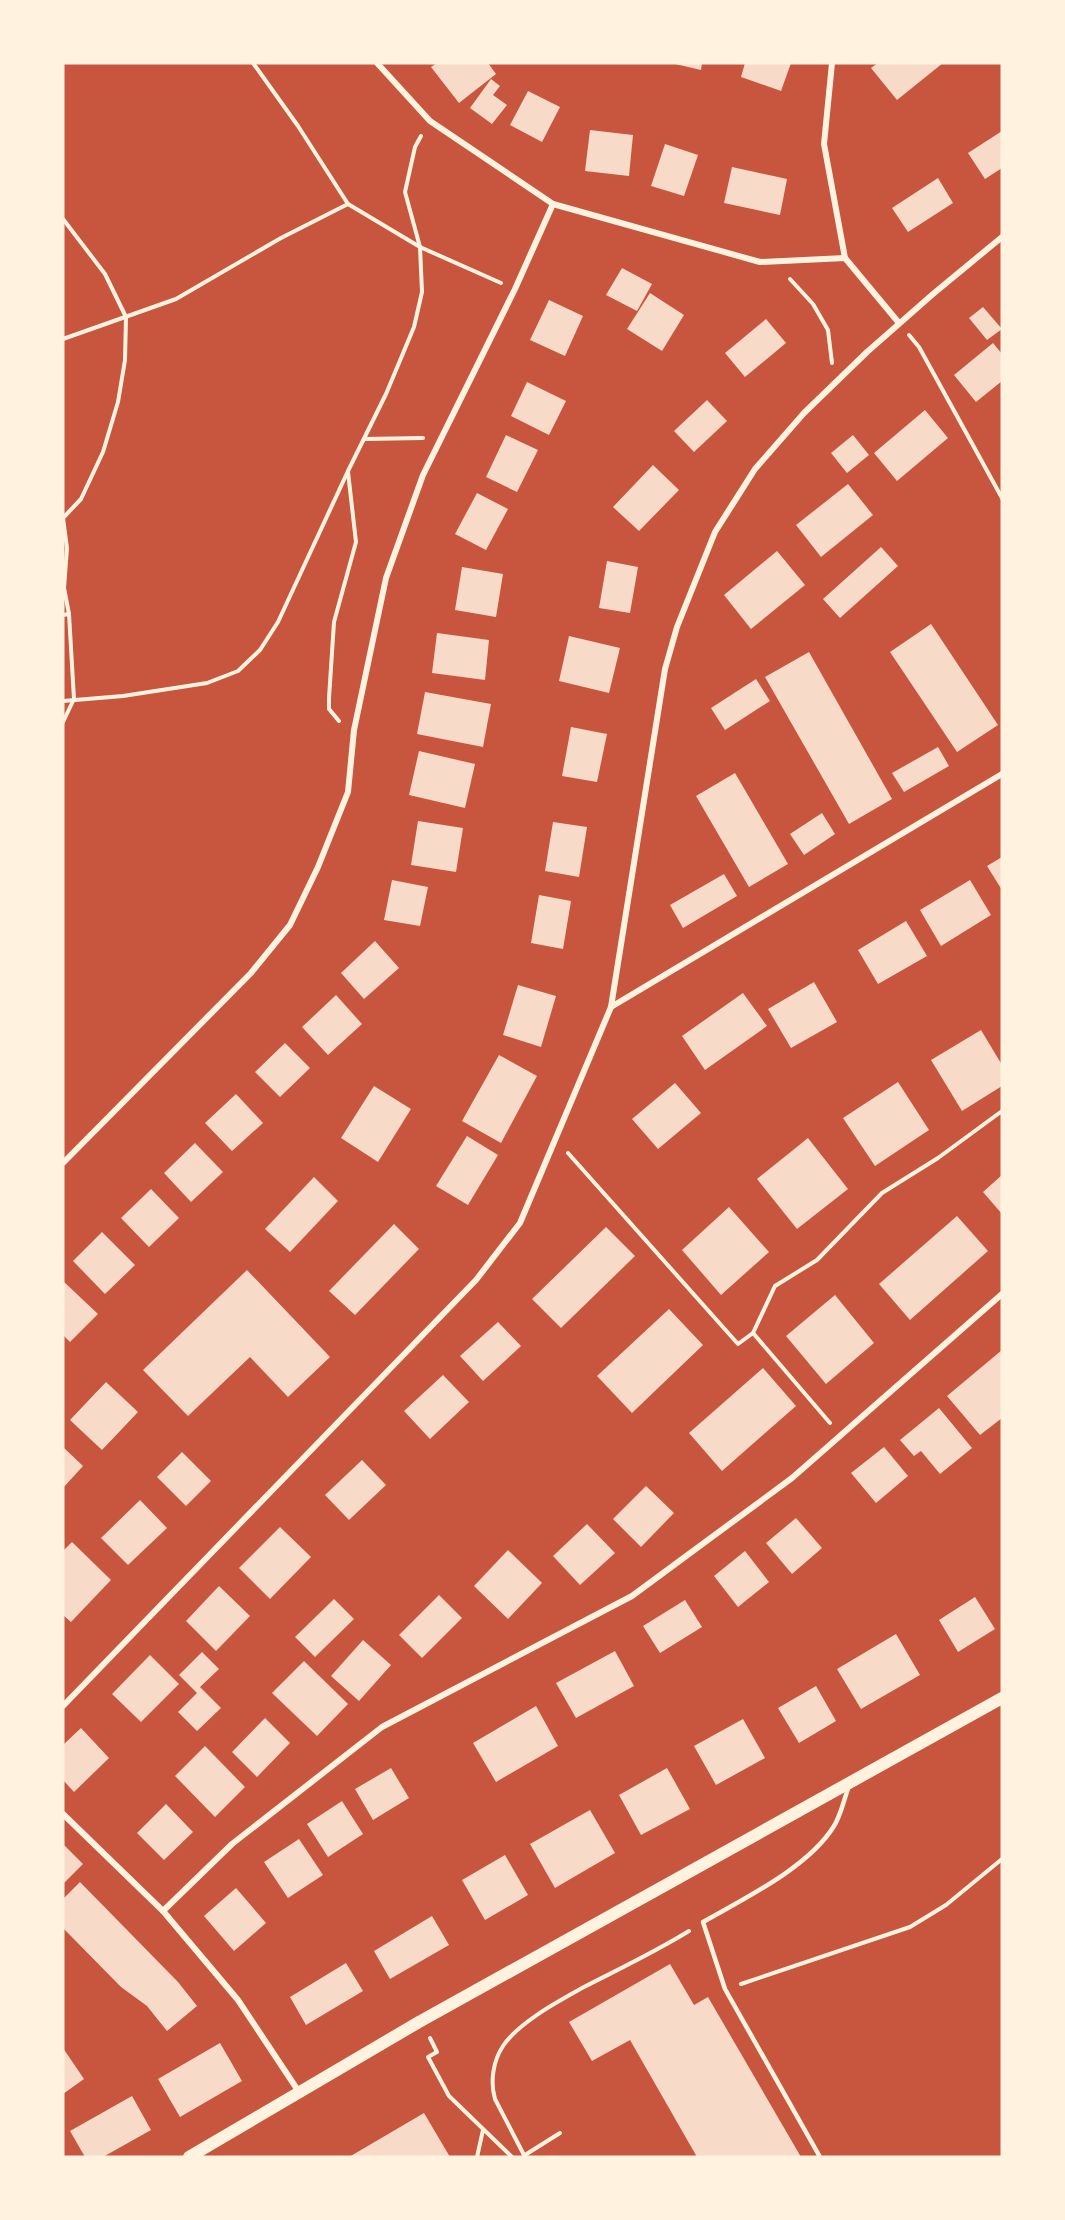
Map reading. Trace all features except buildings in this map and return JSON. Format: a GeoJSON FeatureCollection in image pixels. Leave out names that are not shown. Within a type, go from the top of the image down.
{"type":"FeatureCollection","features":[{"type":"Feature","properties":{"kind":"main road"},"geometry":{"type":"LineString","coordinates":[[189,2157],[419,2022],[1002,1698]]}},
{"type":"Feature","properties":{"kind":"street"},"geometry":{"type":"LineString","coordinates":[[377,63],[430,121],[553,204],[760,262],[845,258]]}},
{"type":"Feature","properties":{"kind":"street"},"geometry":{"type":"LineString","coordinates":[[832,63],[824,144],[845,258],[899,323]]}},
{"type":"Feature","properties":{"kind":"street"},"geometry":{"type":"LineString","coordinates":[[63,1163],[251,973],[290,925],[318,867],[348,792],[354,730],[386,578],[423,475],[515,289],[553,204]]}},
{"type":"Feature","properties":{"kind":"street"},"geometry":{"type":"LineString","coordinates":[[63,1706],[476,1280],[520,1223],[611,1007],[665,669],[677,627],[715,532],[749,478],[804,413],[899,323],[1002,237]]}},
{"type":"Feature","properties":{"kind":"street"},"geometry":{"type":"LineString","coordinates":[[611,1007],[1002,774]]}},
{"type":"Feature","properties":{"kind":"street"},"geometry":{"type":"LineString","coordinates":[[164,1911],[232,1844],[382,1727],[632,1596],[792,1478],[1002,1294]]}},
{"type":"Feature","properties":{"kind":"street"},"geometry":{"type":"LineString","coordinates":[[63,1814],[164,1911],[238,2000],[299,2092]]}},
{"type":"Feature","properties":{"kind":"lane"},"geometry":{"type":"LineString","coordinates":[[820,2157],[725,1989],[703,1922],[745,1898],[812,1854],[835,1824],[850,1784]]}},
{"type":"Feature","properties":{"kind":"path"},"geometry":{"type":"LineString","coordinates":[[253,63],[298,126],[348,204],[420,247],[515,289]]}},
{"type":"Feature","properties":{"kind":"path"},"geometry":{"type":"LineString","coordinates":[[63,701],[123,696],[207,683],[237,671],[260,650],[278,622],[386,394],[414,327],[422,292],[420,247],[405,192],[415,147],[430,121]]}},
{"type":"Feature","properties":{"kind":"path"},"geometry":{"type":"LineString","coordinates":[[63,339],[176,299],[281,238],[348,204]]}},
{"type":"Feature","properties":{"kind":"path"},"geometry":{"type":"LineString","coordinates":[[63,219],[105,274],[126,317],[125,360],[118,402],[103,452],[81,499],[63,518],[67,548],[64,588],[69,614],[74,699],[63,722]]}},
{"type":"Feature","properties":{"kind":"path"},"geometry":{"type":"LineString","coordinates":[[760,262],[792,280],[813,304],[828,330],[835,382]]}},
{"type":"Feature","properties":{"kind":"path"},"geometry":{"type":"LineString","coordinates":[[899,323],[919,347],[1002,498]]}},
{"type":"Feature","properties":{"kind":"path"},"geometry":{"type":"LineString","coordinates":[[364,439],[441,438]]}},
{"type":"Feature","properties":{"kind":"path"},"geometry":{"type":"LineString","coordinates":[[348,471],[356,542],[334,622],[329,709],[334,717],[354,730]]}},
{"type":"Feature","properties":{"kind":"path"},"geometry":{"type":"LineString","coordinates":[[63,615],[69,614]]}},
{"type":"Feature","properties":{"kind":"path"},"geometry":{"type":"LineString","coordinates":[[556,1139],[738,1344],[753,1333],[775,1286],[817,1260],[882,1192],[938,1158],[1002,1111]]}},
{"type":"Feature","properties":{"kind":"path"},"geometry":{"type":"LineString","coordinates":[[753,1333],[840,1435]]}},
{"type":"Feature","properties":{"kind":"path"},"geometry":{"type":"LineString","coordinates":[[725,1989],[910,1927],[946,1905],[1002,1859]]}},
{"type":"Feature","properties":{"kind":"path"},"geometry":{"type":"LineString","coordinates":[[560,2133],[525,2156],[492,2089],[496,2065],[503,2045],[549,2006],[703,1922]]}},
{"type":"Feature","properties":{"kind":"path"},"geometry":{"type":"LineString","coordinates":[[428,2057],[449,2096],[512,2157]]}},
{"type":"Feature","properties":{"kind":"path"},"geometry":{"type":"LineString","coordinates":[[477,2157],[484,2129]]}}]}
